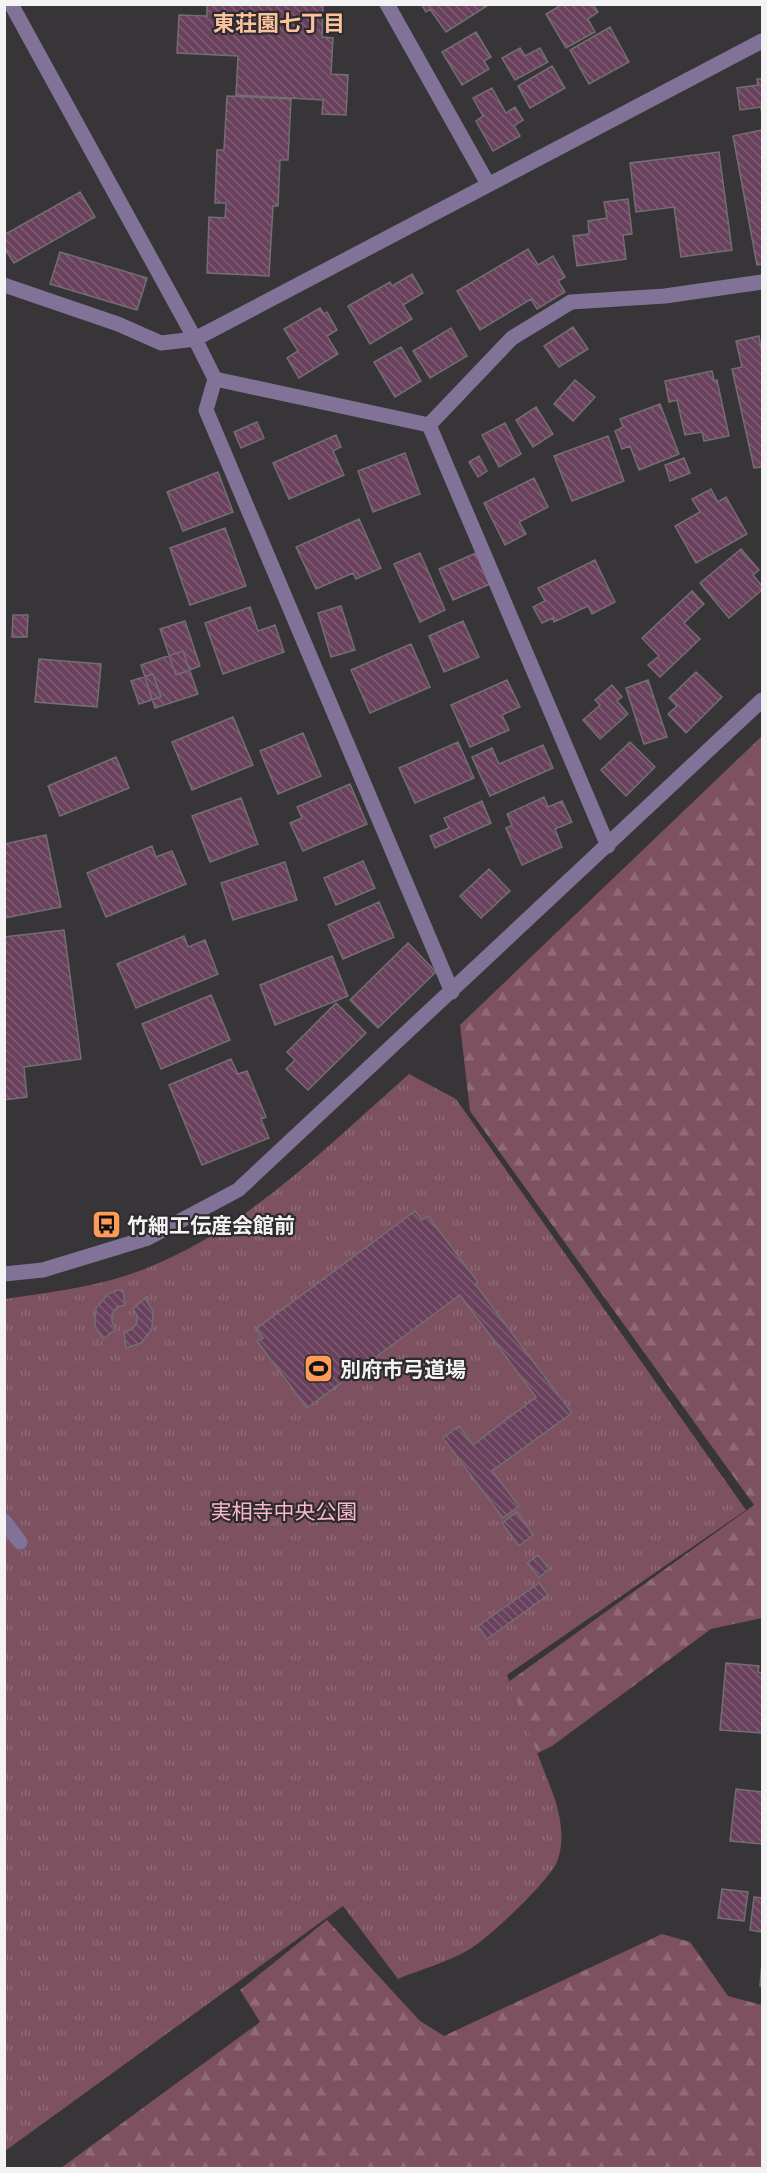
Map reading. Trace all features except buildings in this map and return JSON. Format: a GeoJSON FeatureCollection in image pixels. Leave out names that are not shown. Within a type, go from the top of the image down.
{"type":"FeatureCollection","features":[{"type":"Feature","properties":{"kind":"street"},"geometry":{"type":"LineString","coordinates":[[11,4],[215,379],[206,410],[452,992]]}},
{"type":"Feature","properties":{"kind":"street"},"geometry":{"type":"LineString","coordinates":[[387,4],[488,184]]}},
{"type":"Feature","properties":{"kind":"street"},"geometry":{"type":"LineString","coordinates":[[4,285],[118,324],[161,343],[195,339],[762,40]]}},
{"type":"Feature","properties":{"kind":"street"},"geometry":{"type":"LineString","coordinates":[[429,425],[512,338],[571,302],[665,296],[762,282]]}},
{"type":"Feature","properties":{"kind":"street"},"geometry":{"type":"LineString","coordinates":[[215,379],[429,425]]}},
{"type":"Feature","properties":{"kind":"street"},"geometry":{"type":"LineString","coordinates":[[429,425],[608,846]]}},
{"type":"Feature","properties":{"kind":"street"},"geometry":{"type":"LineString","coordinates":[[4,1274],[43,1270],[148,1238],[238,1190],[762,700]]}},
{"type":"Feature","properties":{"kind":"street"},"geometry":{"type":"LineString","coordinates":[[4,1521],[20,1542]]}},
{"type":"Feature","properties":{"kind":"green space"},"geometry":{"type":"Polygon","coordinates":[[[762,736],[762,1618],[711,1629],[552,1746],[439,1801],[471,1709],[754,1505],[470,1111],[460,1025],[762,736]]]}},
{"type":"Feature","properties":{"kind":"green space","name":"実相寺中央公園"},"geometry":{"type":"Polygon","coordinates":[[[409,1074],[456,1099],[746,1510],[507,1675],[555,1799],[561,1838],[557,1862],[551,1871],[531,1895],[491,1933],[462,1954],[398,1979],[343,1906],[5,2151],[4,1299],[108,1281],[142,1270],[180,1253],[251,1209],[284,1184],[409,1074]]]}},
{"type":"Feature","properties":{"kind":"green space"},"geometry":{"type":"Polygon","coordinates":[[[327,1920],[420,2021],[444,2036],[662,1934],[690,1942],[728,1996],[762,2005],[762,2168],[61,2168],[260,2022],[240,1990],[327,1920]]]}},
{"type":"Feature","properties":{"kind":"place","name":"竹細工伝産会館前"},"geometry":{"type":"Point","coordinates":[106,1225]}},
{"type":"Feature","properties":{"kind":"place","name":"別府市弓道場"},"geometry":{"type":"Point","coordinates":[319,1369]}},
{"type":"Feature","properties":{"kind":"district","name":"東荘園七丁目"},"geometry":{"type":"Point","coordinates":[279,23]}}]}
